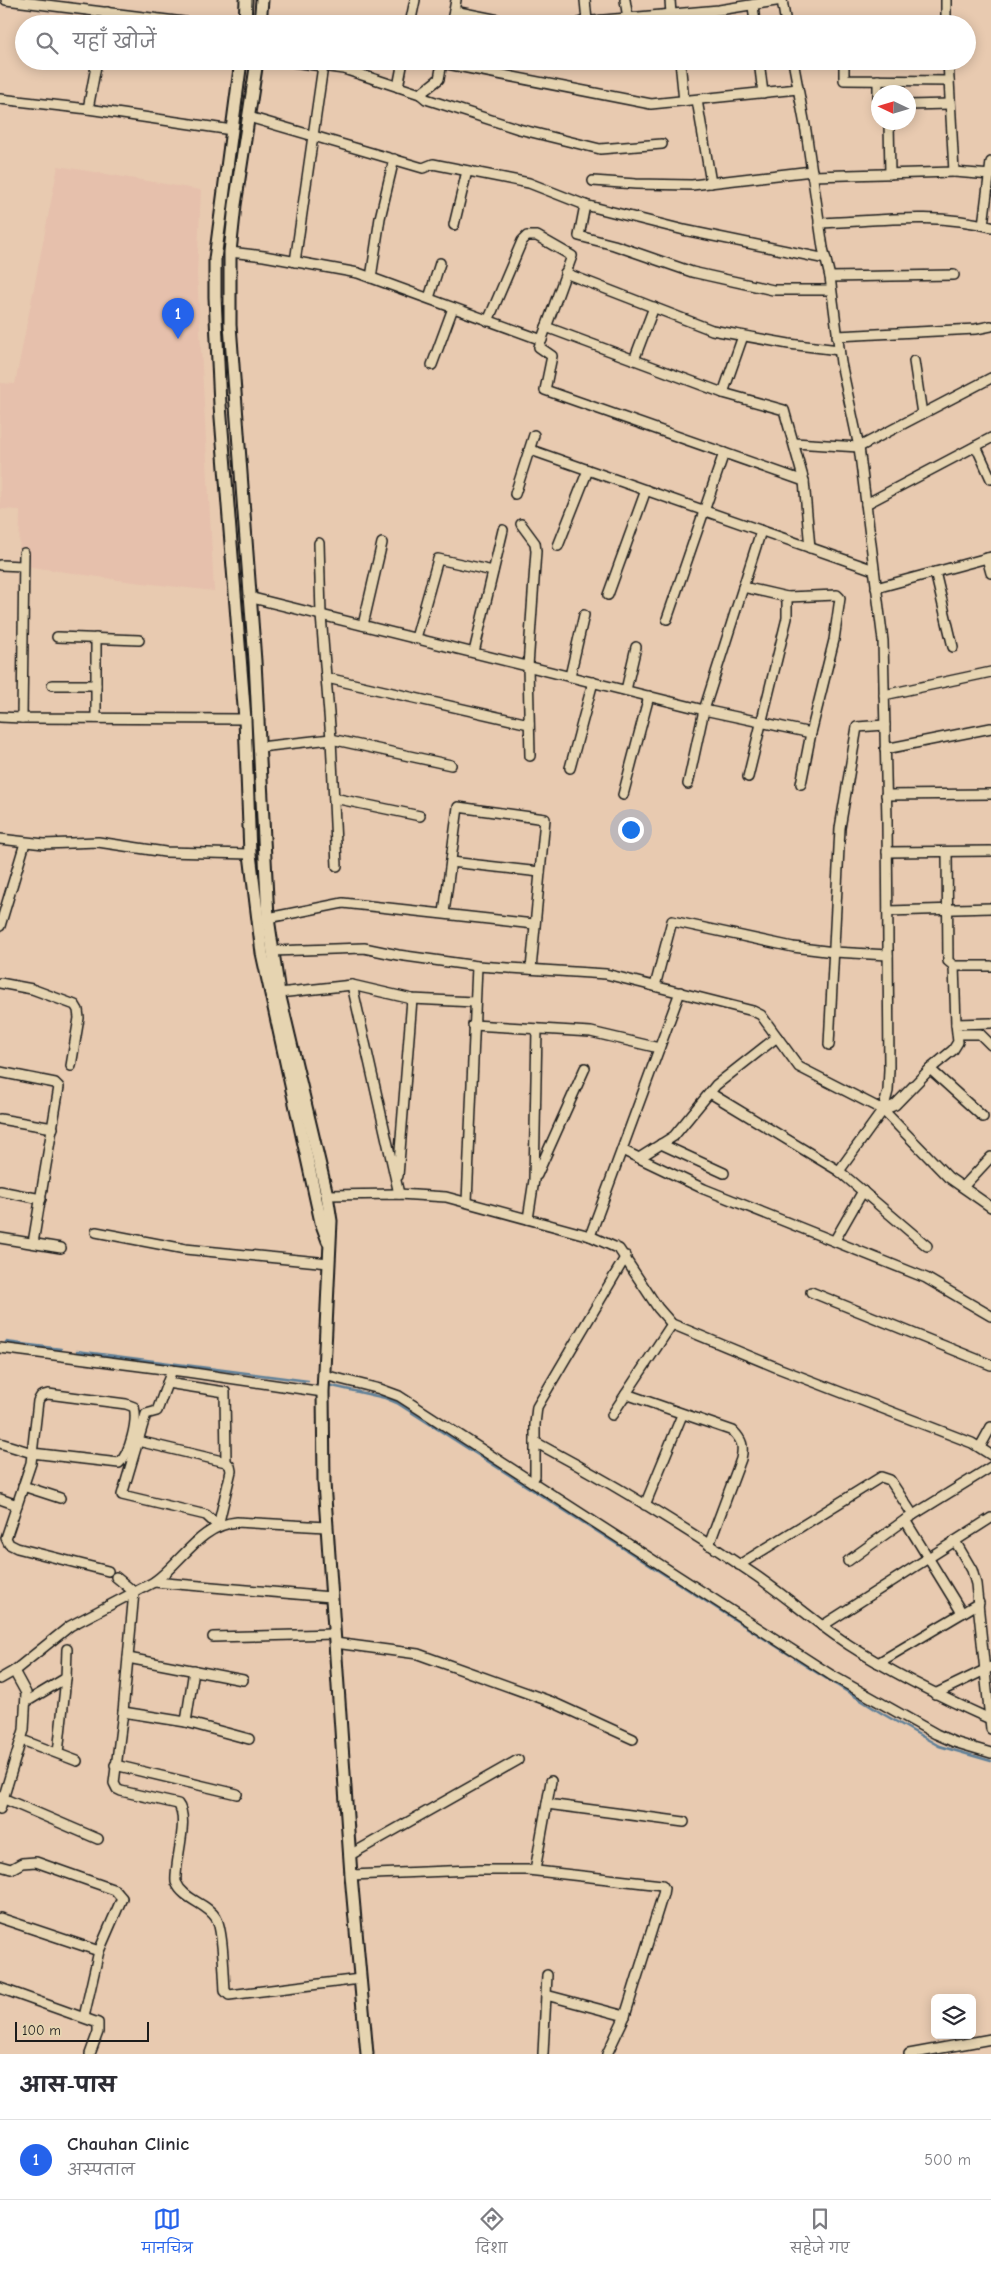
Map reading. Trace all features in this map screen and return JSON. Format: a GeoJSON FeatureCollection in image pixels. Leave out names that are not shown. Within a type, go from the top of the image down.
{"type":"FeatureCollection","features":[{"type":"Feature","properties":{"kind":"main road"},"geometry":{"type":"LineString","coordinates":[[245,15],[246,0]]}},
{"type":"Feature","properties":{"kind":"main road"},"geometry":{"type":"LineString","coordinates":[[261,15],[262,0]]}},
{"type":"Feature","properties":{"kind":"main road"},"geometry":{"type":"LineString","coordinates":[[241,70],[215,259],[214,297],[220,405],[245,719],[250,854],[257,921],[270,994],[321,1222],[329,1246]]}},
{"type":"Feature","properties":{"kind":"main road"},"geometry":{"type":"LineString","coordinates":[[256,70],[235,205],[230,252],[230,325],[260,746],[268,918],[279,993],[327,1195],[331,1221],[323,1392],[326,1527],[351,1875],[367,2054]]}},
{"type":"Feature","properties":{"kind":"street"},"geometry":{"type":"LineString","coordinates":[[6,0],[42,2],[130,15]]}},
{"type":"Feature","properties":{"kind":"street"},"geometry":{"type":"LineString","coordinates":[[412,15],[415,0]]}},
{"type":"Feature","properties":{"kind":"street"},"geometry":{"type":"LineString","coordinates":[[453,15],[456,0]]}},
{"type":"Feature","properties":{"kind":"street"},"geometry":{"type":"LineString","coordinates":[[584,15],[585,0]]}},
{"type":"Feature","properties":{"kind":"street"},"geometry":{"type":"LineString","coordinates":[[625,0],[628,15]]}},
{"type":"Feature","properties":{"kind":"street"},"geometry":{"type":"LineString","coordinates":[[670,0],[673,14]]}},
{"type":"Feature","properties":{"kind":"street"},"geometry":{"type":"LineString","coordinates":[[662,15],[782,0],[784,15]]}},
{"type":"Feature","properties":{"kind":"street"},"geometry":{"type":"LineString","coordinates":[[946,0],[946,15]]}},
{"type":"Feature","properties":{"kind":"street"},"geometry":{"type":"LineString","coordinates":[[753,4],[754,15]]}},
{"type":"Feature","properties":{"kind":"street"},"geometry":{"type":"LineString","coordinates":[[454,11],[474,15]]}},
{"type":"Feature","properties":{"kind":"street"},"geometry":{"type":"LineString","coordinates":[[88,109],[95,70]]}},
{"type":"Feature","properties":{"kind":"street"},"geometry":{"type":"LineString","coordinates":[[295,262],[322,70]]}},
{"type":"Feature","properties":{"kind":"street"},"geometry":{"type":"LineString","coordinates":[[350,70],[420,94],[426,99],[518,129],[600,149],[662,144]]}},
{"type":"Feature","properties":{"kind":"street"},"geometry":{"type":"LineString","coordinates":[[398,87],[401,70]]}},
{"type":"Feature","properties":{"kind":"street"},"geometry":{"type":"LineString","coordinates":[[420,94],[439,79],[441,70]]}},
{"type":"Feature","properties":{"kind":"street"},"geometry":{"type":"LineString","coordinates":[[482,70],[651,104],[798,89]]}},
{"type":"Feature","properties":{"kind":"street"},"geometry":{"type":"LineString","coordinates":[[681,70],[684,101]]}},
{"type":"Feature","properties":{"kind":"street"},"geometry":{"type":"LineString","coordinates":[[761,70],[763,93]]}},
{"type":"Feature","properties":{"kind":"street"},"geometry":{"type":"LineString","coordinates":[[795,70],[819,223],[830,277],[830,290],[839,350],[859,447],[883,642],[888,911],[888,1091],[883,1110],[839,1170]]}},
{"type":"Feature","properties":{"kind":"street"},"geometry":{"type":"LineString","coordinates":[[844,70],[844,80],[949,81]]}},
{"type":"Feature","properties":{"kind":"street"},"geometry":{"type":"LineString","coordinates":[[948,70],[954,172]]}},
{"type":"Feature","properties":{"kind":"street"},"geometry":{"type":"LineString","coordinates":[[878,80],[878,85]]}},
{"type":"Feature","properties":{"kind":"street"},"geometry":{"type":"LineString","coordinates":[[0,99],[88,109],[232,130]]}},
{"type":"Feature","properties":{"kind":"street"},"geometry":{"type":"LineString","coordinates":[[697,100],[711,183]]}},
{"type":"Feature","properties":{"kind":"street"},"geometry":{"type":"LineString","coordinates":[[916,105],[950,104]]}},
{"type":"Feature","properties":{"kind":"street"},"geometry":{"type":"LineString","coordinates":[[250,117],[313,134],[423,168],[433,164],[529,183],[585,205],[684,230],[826,260]]}},
{"type":"Feature","properties":{"kind":"street"},"geometry":{"type":"LineString","coordinates":[[889,130],[890,174]]}},
{"type":"Feature","properties":{"kind":"street"},"geometry":{"type":"LineString","coordinates":[[371,278],[380,218],[394,159]]}},
{"type":"Feature","properties":{"kind":"street"},"geometry":{"type":"LineString","coordinates":[[819,223],[942,219],[964,220],[987,226],[991,162]]}},
{"type":"Feature","properties":{"kind":"street"},"geometry":{"type":"LineString","coordinates":[[454,225],[467,171]]}},
{"type":"Feature","properties":{"kind":"street"},"geometry":{"type":"LineString","coordinates":[[593,180],[662,185],[711,183],[812,173],[890,174],[954,172],[991,174]]}},
{"type":"Feature","properties":{"kind":"street"},"geometry":{"type":"LineString","coordinates":[[585,205],[579,236],[614,245],[692,272],[773,290],[830,290]]}},
{"type":"Feature","properties":{"kind":"street"},"geometry":{"type":"LineString","coordinates":[[488,321],[522,241],[527,236],[537,236],[572,256],[539,347],[552,356],[545,390],[804,481]]}},
{"type":"Feature","properties":{"kind":"street"},"geometry":{"type":"LineString","coordinates":[[230,252],[358,273],[542,340]]}},
{"type":"Feature","properties":{"kind":"street"},"geometry":{"type":"LineString","coordinates":[[428,298],[440,263]]}},
{"type":"Feature","properties":{"kind":"street"},"geometry":{"type":"LineString","coordinates":[[565,273],[712,330],[789,344],[839,350]]}},
{"type":"Feature","properties":{"kind":"street"},"geometry":{"type":"LineString","coordinates":[[830,277],[954,275]]}},
{"type":"Feature","properties":{"kind":"street"},"geometry":{"type":"LineString","coordinates":[[634,360],[654,307]]}},
{"type":"Feature","properties":{"kind":"street"},"geometry":{"type":"LineString","coordinates":[[432,365],[453,308]]}},
{"type":"Feature","properties":{"kind":"street"},"geometry":{"type":"LineString","coordinates":[[546,326],[723,393],[784,410],[804,481],[810,548]]}},
{"type":"Feature","properties":{"kind":"street"},"geometry":{"type":"LineString","coordinates":[[837,336],[976,329],[991,326]]}},
{"type":"Feature","properties":{"kind":"street"},"geometry":{"type":"LineString","coordinates":[[723,393],[743,336]]}},
{"type":"Feature","properties":{"kind":"street"},"geometry":{"type":"LineString","coordinates":[[914,361],[922,414]]}},
{"type":"Feature","properties":{"kind":"street"},"geometry":{"type":"LineString","coordinates":[[794,443],[859,447],[991,378]]}},
{"type":"Feature","properties":{"kind":"street"},"geometry":{"type":"LineString","coordinates":[[516,494],[531,450],[534,435]]}},
{"type":"Feature","properties":{"kind":"street"},"geometry":{"type":"LineString","coordinates":[[866,504],[991,438]]}},
{"type":"Feature","properties":{"kind":"street"},"geometry":{"type":"LineString","coordinates":[[976,446],[991,479]]}},
{"type":"Feature","properties":{"kind":"street"},"geometry":{"type":"LineString","coordinates":[[531,450],[874,570]]}},
{"type":"Feature","properties":{"kind":"street"},"geometry":{"type":"LineString","coordinates":[[666,619],[724,453]]}},
{"type":"Feature","properties":{"kind":"street"},"geometry":{"type":"LineString","coordinates":[[558,546],[588,470]]}},
{"type":"Feature","properties":{"kind":"street"},"geometry":{"type":"LineString","coordinates":[[608,595],[646,490]]}},
{"type":"Feature","properties":{"kind":"street"},"geometry":{"type":"LineString","coordinates":[[521,524],[535,543],[536,551],[528,666],[530,756]]}},
{"type":"Feature","properties":{"kind":"street"},"geometry":{"type":"LineString","coordinates":[[474,652],[502,530]]}},
{"type":"Feature","properties":{"kind":"street"},"geometry":{"type":"LineString","coordinates":[[688,784],[704,710],[762,531]]}},
{"type":"Feature","properties":{"kind":"street"},"geometry":{"type":"LineString","coordinates":[[319,542],[321,615],[331,739],[337,866]]}},
{"type":"Feature","properties":{"kind":"street"},"geometry":{"type":"LineString","coordinates":[[362,625],[382,543]]}},
{"type":"Feature","properties":{"kind":"street"},"geometry":{"type":"LineString","coordinates":[[22,718],[24,553]]}},
{"type":"Feature","properties":{"kind":"street"},"geometry":{"type":"LineString","coordinates":[[876,588],[989,557],[991,573]]}},
{"type":"Feature","properties":{"kind":"street"},"geometry":{"type":"LineString","coordinates":[[416,638],[438,559],[493,571]]}},
{"type":"Feature","properties":{"kind":"street"},"geometry":{"type":"LineString","coordinates":[[0,565],[23,566]]}},
{"type":"Feature","properties":{"kind":"street"},"geometry":{"type":"LineString","coordinates":[[935,572],[953,647]]}},
{"type":"Feature","properties":{"kind":"street"},"geometry":{"type":"LineString","coordinates":[[743,587],[787,597],[835,595],[839,597],[834,640],[801,784]]}},
{"type":"Feature","properties":{"kind":"street"},"geometry":{"type":"LineString","coordinates":[[249,597],[704,710],[811,734]]}},
{"type":"Feature","properties":{"kind":"street"},"geometry":{"type":"LineString","coordinates":[[748,778],[786,618],[787,597]]}},
{"type":"Feature","properties":{"kind":"street"},"geometry":{"type":"LineString","coordinates":[[570,676],[584,615]]}},
{"type":"Feature","properties":{"kind":"street"},"geometry":{"type":"LineString","coordinates":[[57,637],[139,640]]}},
{"type":"Feature","properties":{"kind":"street"},"geometry":{"type":"LineString","coordinates":[[96,638],[96,718]]}},
{"type":"Feature","properties":{"kind":"street"},"geometry":{"type":"LineString","coordinates":[[626,690],[636,647]]}},
{"type":"Feature","properties":{"kind":"street"},"geometry":{"type":"LineString","coordinates":[[884,695],[991,672]]}},
{"type":"Feature","properties":{"kind":"street"},"geometry":{"type":"LineString","coordinates":[[327,678],[529,724]]}},
{"type":"Feature","properties":{"kind":"street"},"geometry":{"type":"LineString","coordinates":[[570,768],[593,682]]}},
{"type":"Feature","properties":{"kind":"street"},"geometry":{"type":"LineString","coordinates":[[52,685],[96,686]]}},
{"type":"Feature","properties":{"kind":"street"},"geometry":{"type":"LineString","coordinates":[[623,796],[649,696]]}},
{"type":"Feature","properties":{"kind":"street"},"geometry":{"type":"LineString","coordinates":[[0,717],[245,719]]}},
{"type":"Feature","properties":{"kind":"street"},"geometry":{"type":"LineString","coordinates":[[829,1045],[840,828],[857,727],[885,725]]}},
{"type":"Feature","properties":{"kind":"street"},"geometry":{"type":"LineString","coordinates":[[885,749],[991,728]]}},
{"type":"Feature","properties":{"kind":"street"},"geometry":{"type":"LineString","coordinates":[[260,746],[331,739],[451,765]]}},
{"type":"Feature","properties":{"kind":"street"},"geometry":{"type":"LineString","coordinates":[[886,795],[991,794]]}},
{"type":"Feature","properties":{"kind":"street"},"geometry":{"type":"LineString","coordinates":[[334,798],[420,816]]}},
{"type":"Feature","properties":{"kind":"street"},"geometry":{"type":"LineString","coordinates":[[444,913],[458,808],[545,819],[531,969]]}},
{"type":"Feature","properties":{"kind":"street"},"geometry":{"type":"LineString","coordinates":[[0,839],[25,843],[98,842],[165,852],[250,854]]}},
{"type":"Feature","properties":{"kind":"street"},"geometry":{"type":"LineString","coordinates":[[0,926],[25,843]]}},
{"type":"Feature","properties":{"kind":"street"},"geometry":{"type":"LineString","coordinates":[[887,852],[991,851]]}},
{"type":"Feature","properties":{"kind":"street"},"geometry":{"type":"LineString","coordinates":[[947,852],[946,909],[948,961],[954,966],[991,966]]}},
{"type":"Feature","properties":{"kind":"street"},"geometry":{"type":"LineString","coordinates":[[450,862],[540,872]]}},
{"type":"Feature","properties":{"kind":"street"},"geometry":{"type":"LineString","coordinates":[[268,918],[343,903],[534,924]]}},
{"type":"Feature","properties":{"kind":"street"},"geometry":{"type":"LineString","coordinates":[[888,911],[991,908]]}},
{"type":"Feature","properties":{"kind":"street"},"geometry":{"type":"LineString","coordinates":[[656,986],[672,921],[793,947],[834,952],[888,955]]}},
{"type":"Feature","properties":{"kind":"street"},"geometry":{"type":"LineString","coordinates":[[272,951],[364,948],[398,956],[476,966],[606,974],[753,1011],[761,1015],[798,1067],[883,1110],[948,1177],[991,1207]]}},
{"type":"Feature","properties":{"kind":"street"},"geometry":{"type":"LineString","coordinates":[[467,1202],[476,966]]}},
{"type":"Feature","properties":{"kind":"street"},"geometry":{"type":"LineString","coordinates":[[883,1110],[894,1105],[930,1069],[953,1050],[958,1042],[954,966]]}},
{"type":"Feature","properties":{"kind":"street"},"geometry":{"type":"LineString","coordinates":[[0,983],[32,989],[75,1006],[78,1010],[79,1018],[71,1066]]}},
{"type":"Feature","properties":{"kind":"street"},"geometry":{"type":"LineString","coordinates":[[279,993],[352,985],[412,999],[474,1002]]}},
{"type":"Feature","properties":{"kind":"street"},"geometry":{"type":"LineString","coordinates":[[352,985],[398,1190]]}},
{"type":"Feature","properties":{"kind":"street"},"geometry":{"type":"LineString","coordinates":[[590,1236],[680,992]]}},
{"type":"Feature","properties":{"kind":"street"},"geometry":{"type":"LineString","coordinates":[[398,1190],[412,999]]}},
{"type":"Feature","properties":{"kind":"street"},"geometry":{"type":"LineString","coordinates":[[956,1024],[991,1024]]}},
{"type":"Feature","properties":{"kind":"street"},"geometry":{"type":"LineString","coordinates":[[473,1025],[591,1032],[659,1048]]}},
{"type":"Feature","properties":{"kind":"street"},"geometry":{"type":"LineString","coordinates":[[528,1219],[534,1180],[537,1029]]}},
{"type":"Feature","properties":{"kind":"street"},"geometry":{"type":"LineString","coordinates":[[958,1034],[980,1034],[991,1045]]}},
{"type":"Feature","properties":{"kind":"street"},"geometry":{"type":"LineString","coordinates":[[639,1158],[674,1136],[716,1085],[777,1037]]}},
{"type":"Feature","properties":{"kind":"street"},"geometry":{"type":"LineString","coordinates":[[534,1180],[585,1068]]}},
{"type":"Feature","properties":{"kind":"street"},"geometry":{"type":"LineString","coordinates":[[930,1069],[983,1118]]}},
{"type":"Feature","properties":{"kind":"street"},"geometry":{"type":"LineString","coordinates":[[0,1072],[58,1085],[60,1090],[33,1243]]}},
{"type":"Feature","properties":{"kind":"street"},"geometry":{"type":"LineString","coordinates":[[710,1093],[839,1170],[927,1246]]}},
{"type":"Feature","properties":{"kind":"street"},"geometry":{"type":"LineString","coordinates":[[0,1118],[53,1128]]}},
{"type":"Feature","properties":{"kind":"street"},"geometry":{"type":"LineString","coordinates":[[661,1144],[724,1173]]}},
{"type":"Feature","properties":{"kind":"street"},"geometry":{"type":"LineString","coordinates":[[622,1150],[704,1189],[926,1278],[991,1316]]}},
{"type":"Feature","properties":{"kind":"street"},"geometry":{"type":"LineString","coordinates":[[963,1187],[991,1157]]}},
{"type":"Feature","properties":{"kind":"street"},"geometry":{"type":"LineString","coordinates":[[327,1195],[398,1190],[467,1202],[590,1236],[619,1249],[626,1256],[658,1308],[672,1324],[980,1447],[991,1455]]}},
{"type":"Feature","properties":{"kind":"street"},"geometry":{"type":"LineString","coordinates":[[0,1191],[41,1199]]}},
{"type":"Feature","properties":{"kind":"street"},"geometry":{"type":"LineString","coordinates":[[835,1240],[863,1191]]}},
{"type":"Feature","properties":{"kind":"street"},"geometry":{"type":"LineString","coordinates":[[96,1232],[185,1249],[329,1264]]}},
{"type":"Feature","properties":{"kind":"street"},"geometry":{"type":"LineString","coordinates":[[0,1238],[61,1248]]}},
{"type":"Feature","properties":{"kind":"street"},"geometry":{"type":"LineString","coordinates":[[534,1476],[537,1407],[626,1256]]}},
{"type":"Feature","properties":{"kind":"street"},"geometry":{"type":"LineString","coordinates":[[812,1292],[991,1365]]}},
{"type":"Feature","properties":{"kind":"street"},"geometry":{"type":"LineString","coordinates":[[612,1415],[672,1324]]}},
{"type":"Feature","properties":{"kind":"street"},"geometry":{"type":"LineString","coordinates":[[0,1348],[323,1392]]}},
{"type":"Feature","properties":{"kind":"street"},"geometry":{"type":"LineString","coordinates":[[172,1370],[157,1411],[146,1414],[122,1495],[206,1515],[218,1526]]}},
{"type":"Feature","properties":{"kind":"street"},"geometry":{"type":"LineString","coordinates":[[324,1375],[380,1389],[398,1396],[831,1675],[936,1734],[991,1754]]}},
{"type":"Feature","properties":{"kind":"street"},"geometry":{"type":"LineString","coordinates":[[167,1383],[225,1392],[226,1462]]}},
{"type":"Feature","properties":{"kind":"street"},"geometry":{"type":"LineString","coordinates":[[626,1394],[732,1431],[741,1439],[743,1448],[709,1545]]}},
{"type":"Feature","properties":{"kind":"street"},"geometry":{"type":"LineString","coordinates":[[0,1443],[32,1453],[119,1463],[125,1456],[136,1423],[134,1407],[126,1404],[58,1396],[41,1396],[38,1401],[32,1453],[6,1538],[9,1544],[108,1571]]}},
{"type":"Feature","properties":{"kind":"street"},"geometry":{"type":"LineString","coordinates":[[645,1505],[682,1415]]}},
{"type":"Feature","properties":{"kind":"street"},"geometry":{"type":"LineString","coordinates":[[980,1447],[991,1427]]}},
{"type":"Feature","properties":{"kind":"street"},"geometry":{"type":"LineString","coordinates":[[138,1441],[226,1462],[230,1466],[231,1472],[218,1526]]}},
{"type":"Feature","properties":{"kind":"street"},"geometry":{"type":"LineString","coordinates":[[535,1442],[645,1505],[709,1545],[822,1626],[878,1663],[935,1694],[990,1719]]}},
{"type":"Feature","properties":{"kind":"street"},"geometry":{"type":"LineString","coordinates":[[848,1560],[905,1520],[991,1467]]}},
{"type":"Feature","properties":{"kind":"street"},"geometry":{"type":"LineString","coordinates":[[739,1565],[881,1477],[890,1480],[913,1515]]}},
{"type":"Feature","properties":{"kind":"street"},"geometry":{"type":"LineString","coordinates":[[23,1486],[60,1498]]}},
{"type":"Feature","properties":{"kind":"street"},"geometry":{"type":"LineString","coordinates":[[0,1499],[16,1504]]}},
{"type":"Feature","properties":{"kind":"street"},"geometry":{"type":"LineString","coordinates":[[822,1626],[991,1518]]}},
{"type":"Feature","properties":{"kind":"street"},"geometry":{"type":"LineString","coordinates":[[905,1520],[962,1613]]}},
{"type":"Feature","properties":{"kind":"street"},"geometry":{"type":"LineString","coordinates":[[0,1679],[14,1671],[70,1626],[154,1582],[165,1574],[202,1536],[218,1526],[237,1522],[326,1527]]}},
{"type":"Feature","properties":{"kind":"street"},"geometry":{"type":"LineString","coordinates":[[956,1540],[972,1570],[979,1603],[988,1669],[991,1729]]}},
{"type":"Feature","properties":{"kind":"street"},"geometry":{"type":"LineString","coordinates":[[116,1577],[134,1592]]}},
{"type":"Feature","properties":{"kind":"street"},"geometry":{"type":"LineString","coordinates":[[154,1582],[331,1597]]}},
{"type":"Feature","properties":{"kind":"street"},"geometry":{"type":"LineString","coordinates":[[134,1592],[123,1712],[114,1783],[117,1788],[178,1804],[181,1809],[182,1820],[176,1882],[183,1892],[216,1918],[220,1930],[225,1991],[229,1994],[360,1979]]}},
{"type":"Feature","properties":{"kind":"street"},"geometry":{"type":"LineString","coordinates":[[878,1663],[979,1603]]}},
{"type":"Feature","properties":{"kind":"street"},"geometry":{"type":"LineString","coordinates":[[213,1636],[334,1639],[418,1654],[552,1702],[633,1739]]}},
{"type":"Feature","properties":{"kind":"street"},"geometry":{"type":"LineString","coordinates":[[58,1753],[66,1678],[66,1649]]}},
{"type":"Feature","properties":{"kind":"street"},"geometry":{"type":"LineString","coordinates":[[128,1658],[243,1680]]}},
{"type":"Feature","properties":{"kind":"street"},"geometry":{"type":"LineString","coordinates":[[935,1694],[988,1669]]}},
{"type":"Feature","properties":{"kind":"street"},"geometry":{"type":"LineString","coordinates":[[186,1722],[194,1670]]}},
{"type":"Feature","properties":{"kind":"street"},"geometry":{"type":"LineString","coordinates":[[0,1809],[22,1740],[26,1702],[23,1685],[14,1671]]}},
{"type":"Feature","properties":{"kind":"street"},"geometry":{"type":"LineString","coordinates":[[26,1702],[66,1678]]}},
{"type":"Feature","properties":{"kind":"street"},"geometry":{"type":"LineString","coordinates":[[123,1712],[186,1722],[249,1739]]}},
{"type":"Feature","properties":{"kind":"street"},"geometry":{"type":"LineString","coordinates":[[22,1740],[77,1761]]}},
{"type":"Feature","properties":{"kind":"street"},"geometry":{"type":"LineString","coordinates":[[350,1855],[518,1760]]}},
{"type":"Feature","properties":{"kind":"street"},"geometry":{"type":"LineString","coordinates":[[115,1765],[237,1794]]}},
{"type":"Feature","properties":{"kind":"street"},"geometry":{"type":"LineString","coordinates":[[535,1870],[551,1781]]}},
{"type":"Feature","properties":{"kind":"street"},"geometry":{"type":"LineString","coordinates":[[2,1798],[98,1839]]}},
{"type":"Feature","properties":{"kind":"street"},"geometry":{"type":"LineString","coordinates":[[547,1804],[684,1822]]}},
{"type":"Feature","properties":{"kind":"street"},"geometry":{"type":"LineString","coordinates":[[0,1866],[11,1869],[22,1863],[36,1862],[119,1892],[122,1898],[121,1903],[100,1950],[84,2017]]}},
{"type":"Feature","properties":{"kind":"street"},"geometry":{"type":"LineString","coordinates":[[351,1875],[472,1870],[535,1870],[659,1883],[664,1888],[625,2016],[607,2054]]}},
{"type":"Feature","properties":{"kind":"street"},"geometry":{"type":"LineString","coordinates":[[0,1918],[100,1950]]}},
{"type":"Feature","properties":{"kind":"street"},"geometry":{"type":"LineString","coordinates":[[543,2054],[547,1975]]}},
{"type":"Feature","properties":{"kind":"street"},"geometry":{"type":"LineString","coordinates":[[0,1988],[98,2023],[99,2027],[90,2054]]}},
{"type":"Feature","properties":{"kind":"street"},"geometry":{"type":"LineString","coordinates":[[546,1995],[625,2016]]}},
{"type":"Feature","properties":{"kind":"street"},"geometry":{"type":"LineString","coordinates":[[909,2054],[991,2039]]}},
{"type":"Feature","properties":{"kind":"shaded area"},"geometry":{"type":"Polygon","coordinates":[[[58,166],[201,190],[197,273],[214,591],[125,581],[19,565],[20,510],[0,509],[0,383],[15,384],[58,166]]]}},
{"type":"Feature","properties":{"kind":"waterway"},"geometry":{"type":"LineString","coordinates":[[6,1342],[61,1349]]}},
{"type":"Feature","properties":{"kind":"waterway"},"geometry":{"type":"LineString","coordinates":[[77,1351],[308,1381]]}},
{"type":"Feature","properties":{"kind":"waterway"},"geometry":{"type":"LineString","coordinates":[[328,1385],[385,1398],[397,1403],[790,1655]]}},
{"type":"Feature","properties":{"kind":"waterway"},"geometry":{"type":"LineString","coordinates":[[795,1659],[883,1714],[939,1746],[991,1761]]}},
{"type":"Feature","properties":{"kind":"place","name":"Chauhan Clinic"},"geometry":{"type":"Point","coordinates":[178,339]}}]}
